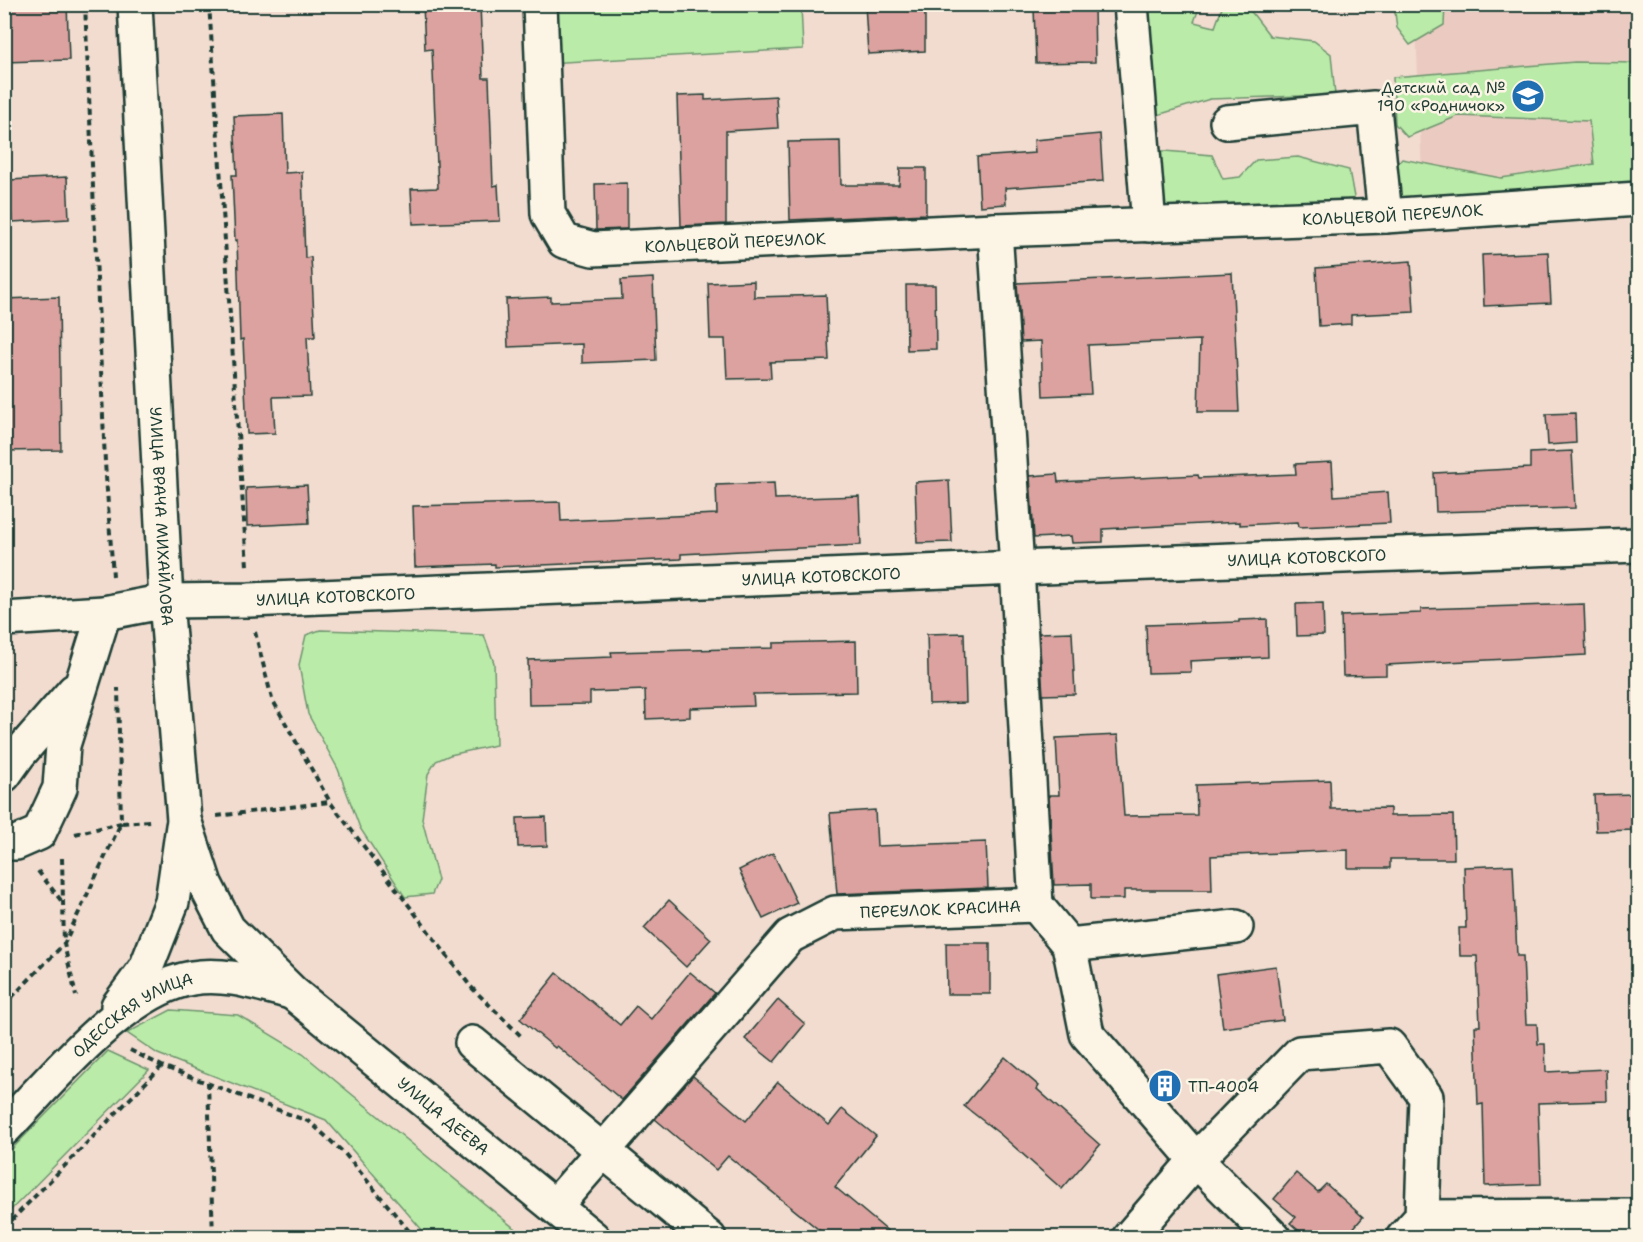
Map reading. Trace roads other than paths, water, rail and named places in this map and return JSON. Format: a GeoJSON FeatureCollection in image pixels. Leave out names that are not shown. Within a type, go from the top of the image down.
{"type":"FeatureCollection","features":[{"type":"Feature","properties":{"kind":"street","name":"УЛИЦА ВРАЧА МИХАЙЛОВА"},"geometry":{"type":"LineString","coordinates":[[135,4],[166,601],[184,820],[205,884],[228,929],[293,993]]}},
{"type":"Feature","properties":{"kind":"street","name":"КОЛЬЦЕВОЙ ПЕРЕУЛОК"},"geometry":{"type":"LineString","coordinates":[[540,4],[548,214],[564,241],[593,249],[994,230],[1385,216],[1638,199]]}},
{"type":"Feature","properties":{"kind":"street"},"geometry":{"type":"LineString","coordinates":[[1131,4],[1149,225]]}},
{"type":"Feature","properties":{"kind":"street"},"geometry":{"type":"LineString","coordinates":[[1227,122],[1374,108],[1385,216]]}},
{"type":"Feature","properties":{"kind":"street"},"geometry":{"type":"LineString","coordinates":[[994,230],[1017,568],[1036,905]]}},
{"type":"Feature","properties":{"kind":"street","name":"УЛИЦА КОТОВСКОГО"},"geometry":{"type":"LineString","coordinates":[[4,619],[110,612],[166,601],[249,600],[1638,545]]}},
{"type":"Feature","properties":{"kind":"street"},"geometry":{"type":"LineString","coordinates":[[4,843],[16,843],[39,833],[60,788],[63,745],[84,680],[110,612]]}},
{"type":"Feature","properties":{"kind":"street"},"geometry":{"type":"LineString","coordinates":[[4,775],[19,754],[84,680]]}},
{"type":"Feature","properties":{"kind":"street"},"geometry":{"type":"LineString","coordinates":[[114,1037],[146,968],[172,902],[184,820]]}},
{"type":"Feature","properties":{"kind":"street","name":"ПЕРЕУЛОК КРАСИНА"},"geometry":{"type":"LineString","coordinates":[[555,1206],[790,936],[835,913],[1036,905],[1069,945],[1087,1034],[1196,1160],[1274,1238]]}},
{"type":"Feature","properties":{"kind":"street"},"geometry":{"type":"LineString","coordinates":[[1069,945],[1236,927]]}},
{"type":"Feature","properties":{"kind":"street","name":"ОДЕССКАЯ УЛИЦА"},"geometry":{"type":"LineString","coordinates":[[4,1129],[114,1037],[151,992],[192,978],[239,978],[293,993]]}},
{"type":"Feature","properties":{"kind":"street","name":"УЛИЦА ДЕЕВА"},"geometry":{"type":"LineString","coordinates":[[293,993],[593,1238]]}},
{"type":"Feature","properties":{"kind":"street"},"geometry":{"type":"LineString","coordinates":[[472,1043],[709,1238]]}},
{"type":"Feature","properties":{"kind":"street"},"geometry":{"type":"LineString","coordinates":[[1129,1238],[1196,1160],[1300,1053],[1389,1046],[1426,1097],[1412,1227],[1638,1216]]}},
{"type":"Feature","properties":{"kind":"place","name":"Детский сад № 190 «Родничок»"},"geometry":{"type":"Point","coordinates":[1528,96]}},
{"type":"Feature","properties":{"kind":"place","name":"ТП-4004"},"geometry":{"type":"Point","coordinates":[1165,1086]}}]}
